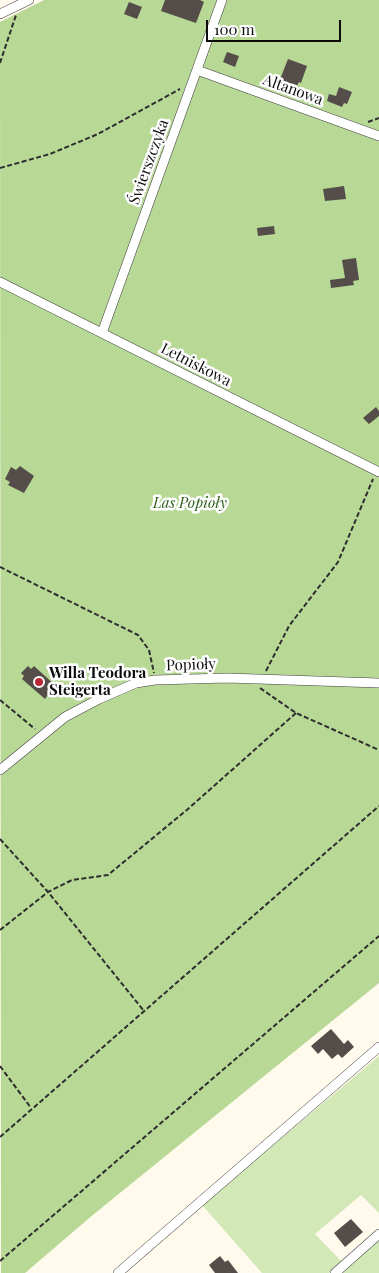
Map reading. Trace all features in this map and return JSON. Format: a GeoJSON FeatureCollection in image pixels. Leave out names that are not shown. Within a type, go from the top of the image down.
{"type":"FeatureCollection","features":[{"type":"Feature","properties":{"kind":"street"},"geometry":{"type":"LineString","coordinates":[[0,14],[29,0]]}},
{"type":"Feature","properties":{"kind":"street","name":"Świerszczyka"},"geometry":{"type":"LineString","coordinates":[[102,333],[222,0]]}},
{"type":"Feature","properties":{"kind":"street","name":"Altanowa"},"geometry":{"type":"LineString","coordinates":[[197,70],[379,136]]}},
{"type":"Feature","properties":{"kind":"street","name":"Letniskowa"},"geometry":{"type":"LineString","coordinates":[[0,282],[378,471]]}},
{"type":"Feature","properties":{"kind":"street","name":"Popioły"},"geometry":{"type":"LineString","coordinates":[[0,770],[65,718],[99,699],[136,684],[155,680],[247,679],[379,683]]}},
{"type":"Feature","properties":{"kind":"street"},"geometry":{"type":"LineString","coordinates":[[118,1273],[379,1047]]}},
{"type":"Feature","properties":{"kind":"street"},"geometry":{"type":"LineString","coordinates":[[334,1273],[379,1234]]}},
{"type":"Feature","properties":{"kind":"path"},"geometry":{"type":"LineString","coordinates":[[0,63],[12,33],[18,5]]}},
{"type":"Feature","properties":{"kind":"path"},"geometry":{"type":"LineString","coordinates":[[0,168],[50,154],[98,134],[192,83]]}},
{"type":"Feature","properties":{"kind":"path"},"geometry":{"type":"LineString","coordinates":[[262,680],[289,626],[338,562],[378,471]]}},
{"type":"Feature","properties":{"kind":"path"},"geometry":{"type":"LineString","coordinates":[[0,567],[138,635],[149,650],[155,680]]}},
{"type":"Feature","properties":{"kind":"path"},"geometry":{"type":"LineString","coordinates":[[247,679],[296,713],[379,750]]}},
{"type":"Feature","properties":{"kind":"path"},"geometry":{"type":"LineString","coordinates":[[0,700],[43,736]]}},
{"type":"Feature","properties":{"kind":"path"},"geometry":{"type":"LineString","coordinates":[[0,930],[48,892],[72,880],[108,875],[188,809],[296,713]]}},
{"type":"Feature","properties":{"kind":"path"},"geometry":{"type":"LineString","coordinates":[[0,1137],[379,806]]}},
{"type":"Feature","properties":{"kind":"path"},"geometry":{"type":"LineString","coordinates":[[0,839],[48,892],[144,1011]]}},
{"type":"Feature","properties":{"kind":"path"},"geometry":{"type":"LineString","coordinates":[[0,1261],[379,936]]}},
{"type":"Feature","properties":{"kind":"path"},"geometry":{"type":"LineString","coordinates":[[0,1066],[31,1109]]}},
{"type":"Feature","properties":{"kind":"green space","name":"Las Popioły"},"geometry":{"type":"Polygon","coordinates":[[[44,0],[379,0],[379,983],[94,1214],[25,1273],[1,1273],[0,22],[44,0]]]}},
{"type":"Feature","properties":{"kind":"green space"},"geometry":{"type":"Polygon","coordinates":[[[379,1056],[379,1213],[361,1195],[315,1234],[342,1262],[329,1273],[262,1273],[202,1205],[379,1056]]]}},
{"type":"Feature","properties":{"kind":"green space"},"geometry":{"type":"Polygon","coordinates":[[[379,1240],[379,1273],[342,1273],[379,1240]]]}},
{"type":"Feature","properties":{"kind":"building"},"geometry":{"type":"Polygon","coordinates":[[[165,0],[200,0],[204,2],[196,23],[161,11],[165,0]]]}},
{"type":"Feature","properties":{"kind":"building"},"geometry":{"type":"Polygon","coordinates":[[[129,2],[142,7],[137,19],[124,14],[129,2]]]}},
{"type":"Feature","properties":{"kind":"building"},"geometry":{"type":"Polygon","coordinates":[[[227,52],[239,56],[235,67],[223,62],[227,52]]]}},
{"type":"Feature","properties":{"kind":"building"},"geometry":{"type":"Polygon","coordinates":[[[288,59],[307,66],[301,83],[299,82],[296,88],[279,82],[288,59]]]}},
{"type":"Feature","properties":{"kind":"building"},"geometry":{"type":"Polygon","coordinates":[[[339,87],[352,92],[347,104],[344,103],[342,107],[327,101],[329,94],[336,96],[339,87]]]}},
{"type":"Feature","properties":{"kind":"building"},"geometry":{"type":"Polygon","coordinates":[[[344,186],[346,199],[325,201],[323,189],[344,186]]]}},
{"type":"Feature","properties":{"kind":"building"},"geometry":{"type":"Polygon","coordinates":[[[274,226],[275,234],[258,236],[257,228],[274,226]]]}},
{"type":"Feature","properties":{"kind":"building"},"geometry":{"type":"Polygon","coordinates":[[[356,258],[359,280],[353,281],[354,285],[331,288],[330,280],[345,278],[342,260],[356,258]]]}},
{"type":"Feature","properties":{"kind":"building"},"geometry":{"type":"Polygon","coordinates":[[[376,407],[379,411],[379,416],[369,424],[363,418],[376,407]]]}},
{"type":"Feature","properties":{"kind":"building"},"geometry":{"type":"Polygon","coordinates":[[[20,466],[34,476],[24,493],[8,485],[10,482],[5,479],[11,467],[16,470],[20,466]]]}},
{"type":"Feature","properties":{"kind":"building","name":"Willa Teodora Steigerta"},"geometry":{"type":"Polygon","coordinates":[[[28,666],[31,669],[34,666],[56,686],[54,689],[56,691],[50,698],[47,696],[45,699],[22,679],[24,676],[21,673],[28,666]]]}},
{"type":"Feature","properties":{"kind":"building"},"geometry":{"type":"Polygon","coordinates":[[[331,1029],[344,1044],[348,1040],[354,1047],[342,1058],[338,1054],[332,1059],[323,1049],[318,1054],[311,1046],[331,1029]]]}},
{"type":"Feature","properties":{"kind":"building"},"geometry":{"type":"Polygon","coordinates":[[[351,1219],[363,1232],[345,1247],[334,1233],[351,1219]]]}},
{"type":"Feature","properties":{"kind":"building"},"geometry":{"type":"Polygon","coordinates":[[[220,1256],[225,1262],[228,1260],[238,1273],[215,1273],[209,1265],[220,1256]]]}},
{"type":"Feature","properties":{"kind":"place","name":"Willa Teodora Steigerta"},"geometry":{"type":"Point","coordinates":[39,682]}}]}
